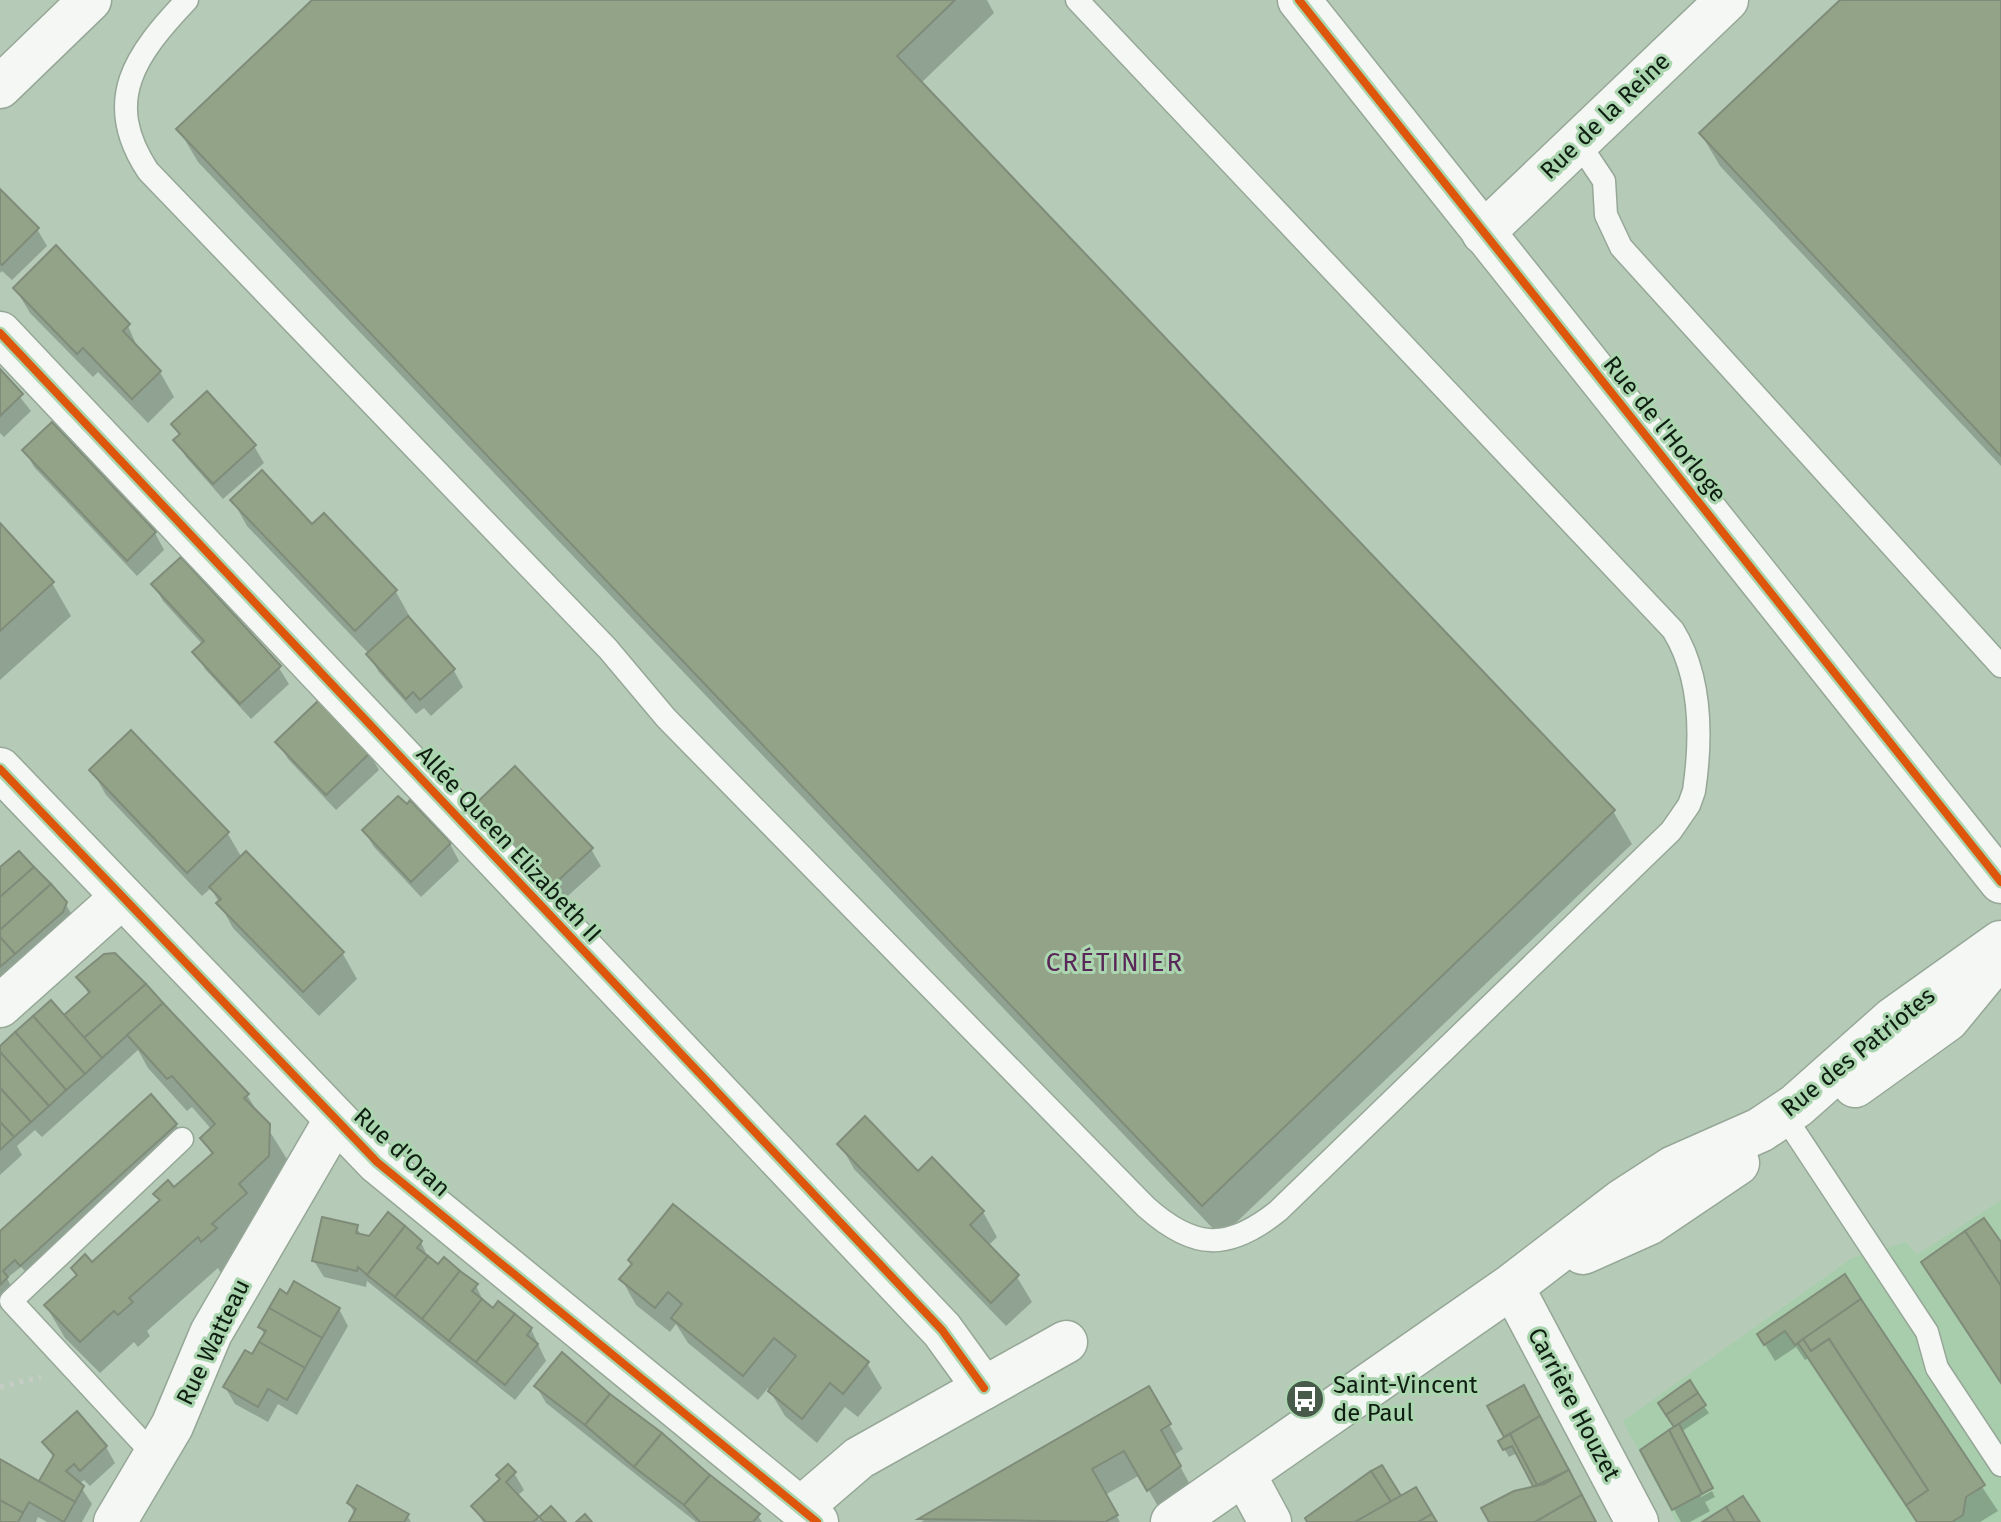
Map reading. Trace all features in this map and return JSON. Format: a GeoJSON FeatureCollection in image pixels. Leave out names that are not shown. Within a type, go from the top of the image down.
{"type":"FeatureCollection","features":[{"type":"Feature","properties":{"kind":"street"},"geometry":{"type":"LineString","coordinates":[[0,87],[90,0]]}},
{"type":"Feature","properties":{"kind":"street","name":"Rue de l'Horloge"},"geometry":{"type":"LineString","coordinates":[[1299,0],[2001,882]]}},
{"type":"Feature","properties":{"kind":"street","name":"Rue de la Reine"},"geometry":{"type":"LineString","coordinates":[[1483,233],[1727,0]]}},
{"type":"Feature","properties":{"kind":"street","name":"Allée Queen Elizabeth II"},"geometry":{"type":"LineString","coordinates":[[0,333],[942,1330],[984,1388]]}},
{"type":"Feature","properties":{"kind":"street","name":"Rue d'Oran"},"geometry":{"type":"LineString","coordinates":[[0,769],[335,1120],[388,1171],[810,1515]]}},
{"type":"Feature","properties":{"kind":"street"},"geometry":{"type":"LineString","coordinates":[[0,1006],[122,897]]}},
{"type":"Feature","properties":{"kind":"street","name":"Rue des Patriotes"},"geometry":{"type":"LineString","coordinates":[[1787,1121],[1893,1020],[2001,943]]}},
{"type":"Feature","properties":{"kind":"street","name":"Rue des Patriotes"},"geometry":{"type":"LineString","coordinates":[[1173,1522],[1512,1286],[1623,1201],[1674,1168],[1787,1121],[1931,1032],[2001,955]]}},
{"type":"Feature","properties":{"kind":"street","name":"Rue Watteau"},"geometry":{"type":"LineString","coordinates":[[115,1522],[185,1400],[211,1333],[335,1120]]}},
{"type":"Feature","properties":{"kind":"street","name":"Carrière Houzet"},"geometry":{"type":"LineString","coordinates":[[1512,1286],[1637,1522]]}},
{"type":"Feature","properties":{"kind":"street"},"geometry":{"type":"LineString","coordinates":[[810,1515],[859,1458],[1066,1342]]}},
{"type":"Feature","properties":{"kind":"street"},"geometry":{"type":"LineString","coordinates":[[1243,1472],[1270,1522]]}},
{"type":"Feature","properties":{"kind":"lane"},"geometry":{"type":"LineString","coordinates":[[187,0],[144,50],[126,96],[132,142],[148,171],[608,649],[666,718],[1146,1207],[1189,1237],[1233,1239],[1278,1211],[1671,831],[1689,805],[1694,791],[1697,701],[1690,663],[1673,630],[1077,0]]}},
{"type":"Feature","properties":{"kind":"lane"},"geometry":{"type":"LineString","coordinates":[[1578,142],[1604,181],[1608,225],[1621,247],[2001,666]]}},
{"type":"Feature","properties":{"kind":"lane"},"geometry":{"type":"LineString","coordinates":[[1787,1121],[1927,1332],[1937,1368],[2001,1465]]}},
{"type":"Feature","properties":{"kind":"lane"},"geometry":{"type":"LineString","coordinates":[[154,1455],[11,1301],[182,1139]]}},
{"type":"Feature","properties":{"kind":"shaded area"},"geometry":{"type":"Polygon","coordinates":[[[2001,1200],[2001,1522],[1676,1522],[1623,1421],[1852,1258],[1906,1242],[1917,1255],[2001,1200]]]}},
{"type":"Feature","properties":{"kind":"building"},"geometry":{"type":"Polygon","coordinates":[[[312,0],[955,0],[897,56],[1615,810],[1202,1206],[176,129],[312,0]]]}},
{"type":"Feature","properties":{"kind":"building"},"geometry":{"type":"Polygon","coordinates":[[[1840,0],[2001,0],[2001,456],[1699,133],[1840,0]]]}},
{"type":"Feature","properties":{"kind":"building"},"geometry":{"type":"Polygon","coordinates":[[[0,189],[39,228],[2,265],[0,263],[0,189]]]}},
{"type":"Feature","properties":{"kind":"building"},"geometry":{"type":"Polygon","coordinates":[[[56,245],[130,324],[123,331],[161,371],[132,399],[83,348],[77,354],[13,288],[56,245]]]}},
{"type":"Feature","properties":{"kind":"building"},"geometry":{"type":"Polygon","coordinates":[[[0,369],[23,394],[0,416],[0,369]]]}},
{"type":"Feature","properties":{"kind":"building"},"geometry":{"type":"Polygon","coordinates":[[[207,391],[256,445],[213,484],[173,440],[180,434],[171,424],[207,391]]]}},
{"type":"Feature","properties":{"kind":"building"},"geometry":{"type":"Polygon","coordinates":[[[52,422],[156,532],[127,561],[22,450],[52,422]]]}},
{"type":"Feature","properties":{"kind":"building"},"geometry":{"type":"Polygon","coordinates":[[[262,470],[312,524],[324,513],[397,590],[355,631],[230,500],[262,470]]]}},
{"type":"Feature","properties":{"kind":"building"},"geometry":{"type":"Polygon","coordinates":[[[0,523],[54,582],[0,631],[0,523]]]}},
{"type":"Feature","properties":{"kind":"building"},"geometry":{"type":"Polygon","coordinates":[[[181,557],[281,666],[240,704],[192,652],[204,641],[151,584],[181,557]]]}},
{"type":"Feature","properties":{"kind":"building"},"geometry":{"type":"Polygon","coordinates":[[[408,616],[455,669],[420,700],[413,692],[406,699],[366,654],[408,616]]]}},
{"type":"Feature","properties":{"kind":"building"},"geometry":{"type":"Polygon","coordinates":[[[320,699],[371,752],[326,795],[275,742],[320,699]]]}},
{"type":"Feature","properties":{"kind":"building"},"geometry":{"type":"Polygon","coordinates":[[[131,730],[229,832],[187,873],[89,770],[131,730]]]}},
{"type":"Feature","properties":{"kind":"building"},"geometry":{"type":"Polygon","coordinates":[[[515,766],[593,848],[550,888],[473,806],[515,766]]]}},
{"type":"Feature","properties":{"kind":"building"},"geometry":{"type":"Polygon","coordinates":[[[398,796],[407,804],[410,800],[451,843],[411,882],[362,830],[398,796]]]}},
{"type":"Feature","properties":{"kind":"building"},"geometry":{"type":"Polygon","coordinates":[[[19,851],[34,867],[0,897],[0,867],[19,851]]]}},
{"type":"Feature","properties":{"kind":"building"},"geometry":{"type":"Polygon","coordinates":[[[246,851],[344,952],[303,992],[216,903],[221,899],[209,887],[246,851]]]}},
{"type":"Feature","properties":{"kind":"building"},"geometry":{"type":"Polygon","coordinates":[[[34,867],[51,884],[0,930],[0,897],[34,867]]]}},
{"type":"Feature","properties":{"kind":"building"},"geometry":{"type":"Polygon","coordinates":[[[51,884],[67,902],[63,912],[15,954],[0,937],[0,930],[51,884]]]}},
{"type":"Feature","properties":{"kind":"building"},"geometry":{"type":"Polygon","coordinates":[[[0,937],[15,954],[0,967],[0,937]]]}},
{"type":"Feature","properties":{"kind":"building"},"geometry":{"type":"Polygon","coordinates":[[[115,953],[146,984],[84,1038],[64,1015],[90,992],[76,977],[104,954],[115,953]]]}},
{"type":"Feature","properties":{"kind":"building"},"geometry":{"type":"Polygon","coordinates":[[[146,984],[163,1003],[102,1058],[84,1038],[146,984]]]}},
{"type":"Feature","properties":{"kind":"building"},"geometry":{"type":"Polygon","coordinates":[[[51,1000],[102,1058],[85,1074],[33,1016],[51,1000]]]}},
{"type":"Feature","properties":{"kind":"building"},"geometry":{"type":"Polygon","coordinates":[[[163,1003],[249,1094],[244,1098],[270,1124],[269,1156],[239,1184],[247,1193],[212,1224],[217,1228],[201,1242],[198,1237],[129,1298],[133,1302],[118,1315],[114,1311],[80,1342],[44,1305],[77,1275],[71,1268],[85,1254],[92,1262],[160,1200],[153,1194],[168,1180],[174,1187],[213,1153],[200,1138],[215,1124],[172,1076],[167,1079],[127,1035],[163,1003]]]}},
{"type":"Feature","properties":{"kind":"building"},"geometry":{"type":"Polygon","coordinates":[[[33,1016],[85,1074],[66,1090],[15,1032],[33,1016]]]}},
{"type":"Feature","properties":{"kind":"building"},"geometry":{"type":"Polygon","coordinates":[[[15,1032],[66,1090],[49,1106],[0,1052],[0,1046],[15,1032]]]}},
{"type":"Feature","properties":{"kind":"building"},"geometry":{"type":"Polygon","coordinates":[[[0,1052],[49,1106],[31,1122],[0,1088],[0,1052]]]}},
{"type":"Feature","properties":{"kind":"building"},"geometry":{"type":"Polygon","coordinates":[[[0,1088],[31,1122],[14,1137],[0,1122],[0,1088]]]}},
{"type":"Feature","properties":{"kind":"building"},"geometry":{"type":"Polygon","coordinates":[[[151,1094],[177,1124],[20,1266],[15,1260],[3,1271],[8,1277],[0,1285],[0,1231],[151,1094]]]}},
{"type":"Feature","properties":{"kind":"building"},"geometry":{"type":"Polygon","coordinates":[[[865,1116],[918,1171],[932,1157],[984,1211],[970,1225],[1019,1275],[991,1303],[837,1144],[865,1116]]]}},
{"type":"Feature","properties":{"kind":"building"},"geometry":{"type":"Polygon","coordinates":[[[0,1122],[14,1137],[0,1150],[0,1122]]]}},
{"type":"Feature","properties":{"kind":"building"},"geometry":{"type":"Polygon","coordinates":[[[673,1204],[869,1362],[843,1394],[830,1383],[802,1419],[768,1391],[796,1356],[774,1338],[743,1376],[671,1318],[682,1304],[668,1292],[655,1308],[619,1279],[632,1264],[628,1260],[673,1204]]]}},
{"type":"Feature","properties":{"kind":"building"},"geometry":{"type":"Polygon","coordinates":[[[388,1212],[405,1226],[367,1275],[358,1267],[357,1271],[312,1261],[322,1217],[358,1225],[356,1233],[369,1236],[388,1212]]]}},
{"type":"Feature","properties":{"kind":"building"},"geometry":{"type":"Polygon","coordinates":[[[1984,1218],[2001,1242],[2001,1286],[1965,1231],[1984,1218]]]}},
{"type":"Feature","properties":{"kind":"building"},"geometry":{"type":"Polygon","coordinates":[[[405,1226],[422,1241],[417,1248],[428,1256],[395,1297],[367,1275],[405,1226]]]}},
{"type":"Feature","properties":{"kind":"building"},"geometry":{"type":"Polygon","coordinates":[[[1965,1231],[2001,1286],[2001,1383],[1921,1262],[1965,1231]]]}},
{"type":"Feature","properties":{"kind":"building"},"geometry":{"type":"Polygon","coordinates":[[[428,1256],[438,1264],[444,1257],[460,1271],[422,1319],[395,1297],[428,1256]]]}},
{"type":"Feature","properties":{"kind":"building"},"geometry":{"type":"Polygon","coordinates":[[[460,1271],[478,1284],[472,1291],[482,1299],[449,1341],[422,1319],[460,1271]]]}},
{"type":"Feature","properties":{"kind":"building"},"geometry":{"type":"Polygon","coordinates":[[[1845,1274],[1861,1299],[1795,1345],[1785,1331],[1764,1345],[1757,1334],[1845,1274]]]}},
{"type":"Feature","properties":{"kind":"building"},"geometry":{"type":"Polygon","coordinates":[[[294,1281],[340,1308],[322,1338],[269,1308],[280,1289],[287,1294],[294,1281]]]}},
{"type":"Feature","properties":{"kind":"building"},"geometry":{"type":"Polygon","coordinates":[[[482,1299],[493,1308],[498,1301],[515,1314],[476,1362],[449,1341],[482,1299]]]}},
{"type":"Feature","properties":{"kind":"building"},"geometry":{"type":"Polygon","coordinates":[[[1861,1299],[1985,1485],[1966,1497],[1963,1515],[1952,1522],[1917,1522],[1906,1505],[1928,1490],[1829,1339],[1811,1351],[1803,1339],[1861,1299]]]}},
{"type":"Feature","properties":{"kind":"building"},"geometry":{"type":"Polygon","coordinates":[[[269,1308],[322,1338],[305,1368],[259,1342],[266,1331],[258,1327],[269,1308]]]}},
{"type":"Feature","properties":{"kind":"building"},"geometry":{"type":"Polygon","coordinates":[[[515,1314],[532,1328],[527,1335],[538,1344],[505,1385],[476,1362],[515,1314]]]}},
{"type":"Feature","properties":{"kind":"building"},"geometry":{"type":"Polygon","coordinates":[[[1803,1339],[1811,1351],[1829,1339],[1928,1490],[1906,1505],[1798,1343],[1803,1339]]]}},
{"type":"Feature","properties":{"kind":"building"},"geometry":{"type":"Polygon","coordinates":[[[259,1342],[305,1368],[287,1400],[268,1389],[258,1407],[223,1387],[245,1350],[252,1354],[259,1342]]]}},
{"type":"Feature","properties":{"kind":"building"},"geometry":{"type":"Polygon","coordinates":[[[562,1352],[610,1394],[585,1425],[534,1386],[562,1352]]]}},
{"type":"Feature","properties":{"kind":"building"},"geometry":{"type":"Polygon","coordinates":[[[1690,1380],[1698,1393],[1666,1415],[1658,1403],[1690,1380]]]}},
{"type":"Feature","properties":{"kind":"building"},"geometry":{"type":"Polygon","coordinates":[[[1524,1385],[1540,1416],[1504,1437],[1487,1406],[1524,1385]]]}},
{"type":"Feature","properties":{"kind":"building"},"geometry":{"type":"Polygon","coordinates":[[[1149,1386],[1171,1424],[1161,1430],[1181,1466],[1147,1491],[1124,1451],[1092,1469],[1118,1515],[1105,1522],[918,1519],[1149,1386]]]}},
{"type":"Feature","properties":{"kind":"building"},"geometry":{"type":"Polygon","coordinates":[[[1698,1393],[1706,1405],[1674,1427],[1666,1415],[1698,1393]]]}},
{"type":"Feature","properties":{"kind":"building"},"geometry":{"type":"Polygon","coordinates":[[[610,1394],[662,1433],[634,1467],[585,1425],[610,1394]]]}},
{"type":"Feature","properties":{"kind":"building"},"geometry":{"type":"Polygon","coordinates":[[[77,1411],[107,1446],[80,1471],[74,1464],[66,1471],[84,1486],[75,1502],[39,1481],[54,1455],[42,1442],[77,1411]]]}},
{"type":"Feature","properties":{"kind":"building"},"geometry":{"type":"Polygon","coordinates":[[[1540,1416],[1569,1470],[1537,1485],[1510,1434],[1540,1416]]]}},
{"type":"Feature","properties":{"kind":"building"},"geometry":{"type":"Polygon","coordinates":[[[1679,1424],[1713,1488],[1702,1494],[1669,1430],[1679,1424]]]}},
{"type":"Feature","properties":{"kind":"building"},"geometry":{"type":"Polygon","coordinates":[[[1669,1430],[1702,1494],[1672,1510],[1640,1450],[1669,1430]]]}},
{"type":"Feature","properties":{"kind":"building"},"geometry":{"type":"Polygon","coordinates":[[[662,1433],[710,1475],[684,1505],[634,1467],[662,1433]]]}},
{"type":"Feature","properties":{"kind":"building"},"geometry":{"type":"Polygon","coordinates":[[[1510,1434],[1537,1485],[1533,1486],[1512,1446],[1503,1450],[1498,1441],[1510,1434]]]}},
{"type":"Feature","properties":{"kind":"building"},"geometry":{"type":"Polygon","coordinates":[[[0,1459],[75,1502],[64,1522],[29,1502],[23,1513],[0,1500],[0,1459]]]}},
{"type":"Feature","properties":{"kind":"building"},"geometry":{"type":"Polygon","coordinates":[[[508,1464],[516,1472],[506,1482],[539,1517],[533,1522],[486,1522],[471,1506],[500,1479],[496,1475],[508,1464]]]}},
{"type":"Feature","properties":{"kind":"building"},"geometry":{"type":"Polygon","coordinates":[[[1382,1465],[1401,1496],[1391,1502],[1371,1471],[1382,1465]]]}},
{"type":"Feature","properties":{"kind":"building"},"geometry":{"type":"Polygon","coordinates":[[[1569,1470],[1582,1495],[1535,1522],[1489,1522],[1481,1508],[1514,1491],[1544,1484],[1569,1470]]]}},
{"type":"Feature","properties":{"kind":"building"},"geometry":{"type":"Polygon","coordinates":[[[1371,1471],[1391,1502],[1355,1522],[1307,1522],[1305,1518],[1371,1471]]]}},
{"type":"Feature","properties":{"kind":"building"},"geometry":{"type":"Polygon","coordinates":[[[710,1475],[760,1514],[753,1522],[700,1522],[684,1505],[710,1475]]]}},
{"type":"Feature","properties":{"kind":"building"},"geometry":{"type":"Polygon","coordinates":[[[357,1485],[409,1514],[404,1522],[349,1522],[356,1509],[347,1503],[357,1485]]]}},
{"type":"Feature","properties":{"kind":"building"},"geometry":{"type":"Polygon","coordinates":[[[1416,1487],[1432,1514],[1418,1522],[1355,1522],[1416,1487]]]}},
{"type":"Feature","properties":{"kind":"building"},"geometry":{"type":"Polygon","coordinates":[[[1582,1495],[1596,1522],[1535,1522],[1582,1495]]]}},
{"type":"Feature","properties":{"kind":"building"},"geometry":{"type":"Polygon","coordinates":[[[1743,1496],[1760,1522],[1735,1522],[1726,1507],[1743,1496]]]}},
{"type":"Feature","properties":{"kind":"building"},"geometry":{"type":"Polygon","coordinates":[[[0,1500],[23,1513],[18,1522],[0,1522],[0,1500]]]}},
{"type":"Feature","properties":{"kind":"building"},"geometry":{"type":"Polygon","coordinates":[[[551,1506],[566,1522],[544,1522],[539,1517],[551,1506]]]}},
{"type":"Feature","properties":{"kind":"building"},"geometry":{"type":"Polygon","coordinates":[[[1726,1507],[1735,1522],[1702,1522],[1726,1507]]]}},
{"type":"Feature","properties":{"kind":"building"},"geometry":{"type":"Polygon","coordinates":[[[585,1514],[592,1522],[576,1522],[585,1514]]]}},
{"type":"Feature","properties":{"kind":"building"},"geometry":{"type":"Polygon","coordinates":[[[1432,1514],[1437,1522],[1418,1522],[1432,1514]]]}},
{"type":"Feature","properties":{"kind":"cycle path"},"geometry":{"type":"LineString","coordinates":[[1299,0],[2001,882]]}},
{"type":"Feature","properties":{"kind":"cycle path"},"geometry":{"type":"LineString","coordinates":[[0,333],[942,1330],[984,1388]]}},
{"type":"Feature","properties":{"kind":"cycle path"},"geometry":{"type":"LineString","coordinates":[[0,769],[377,1162],[817,1522]]}},
{"type":"Feature","properties":{"kind":"place","name":"Saint-Vincent de Paul"},"geometry":{"type":"Point","coordinates":[1305,1399]}},
{"type":"Feature","properties":{"kind":"district","name":"CRÉTINIER"},"geometry":{"type":"Point","coordinates":[1115,962]}}]}
